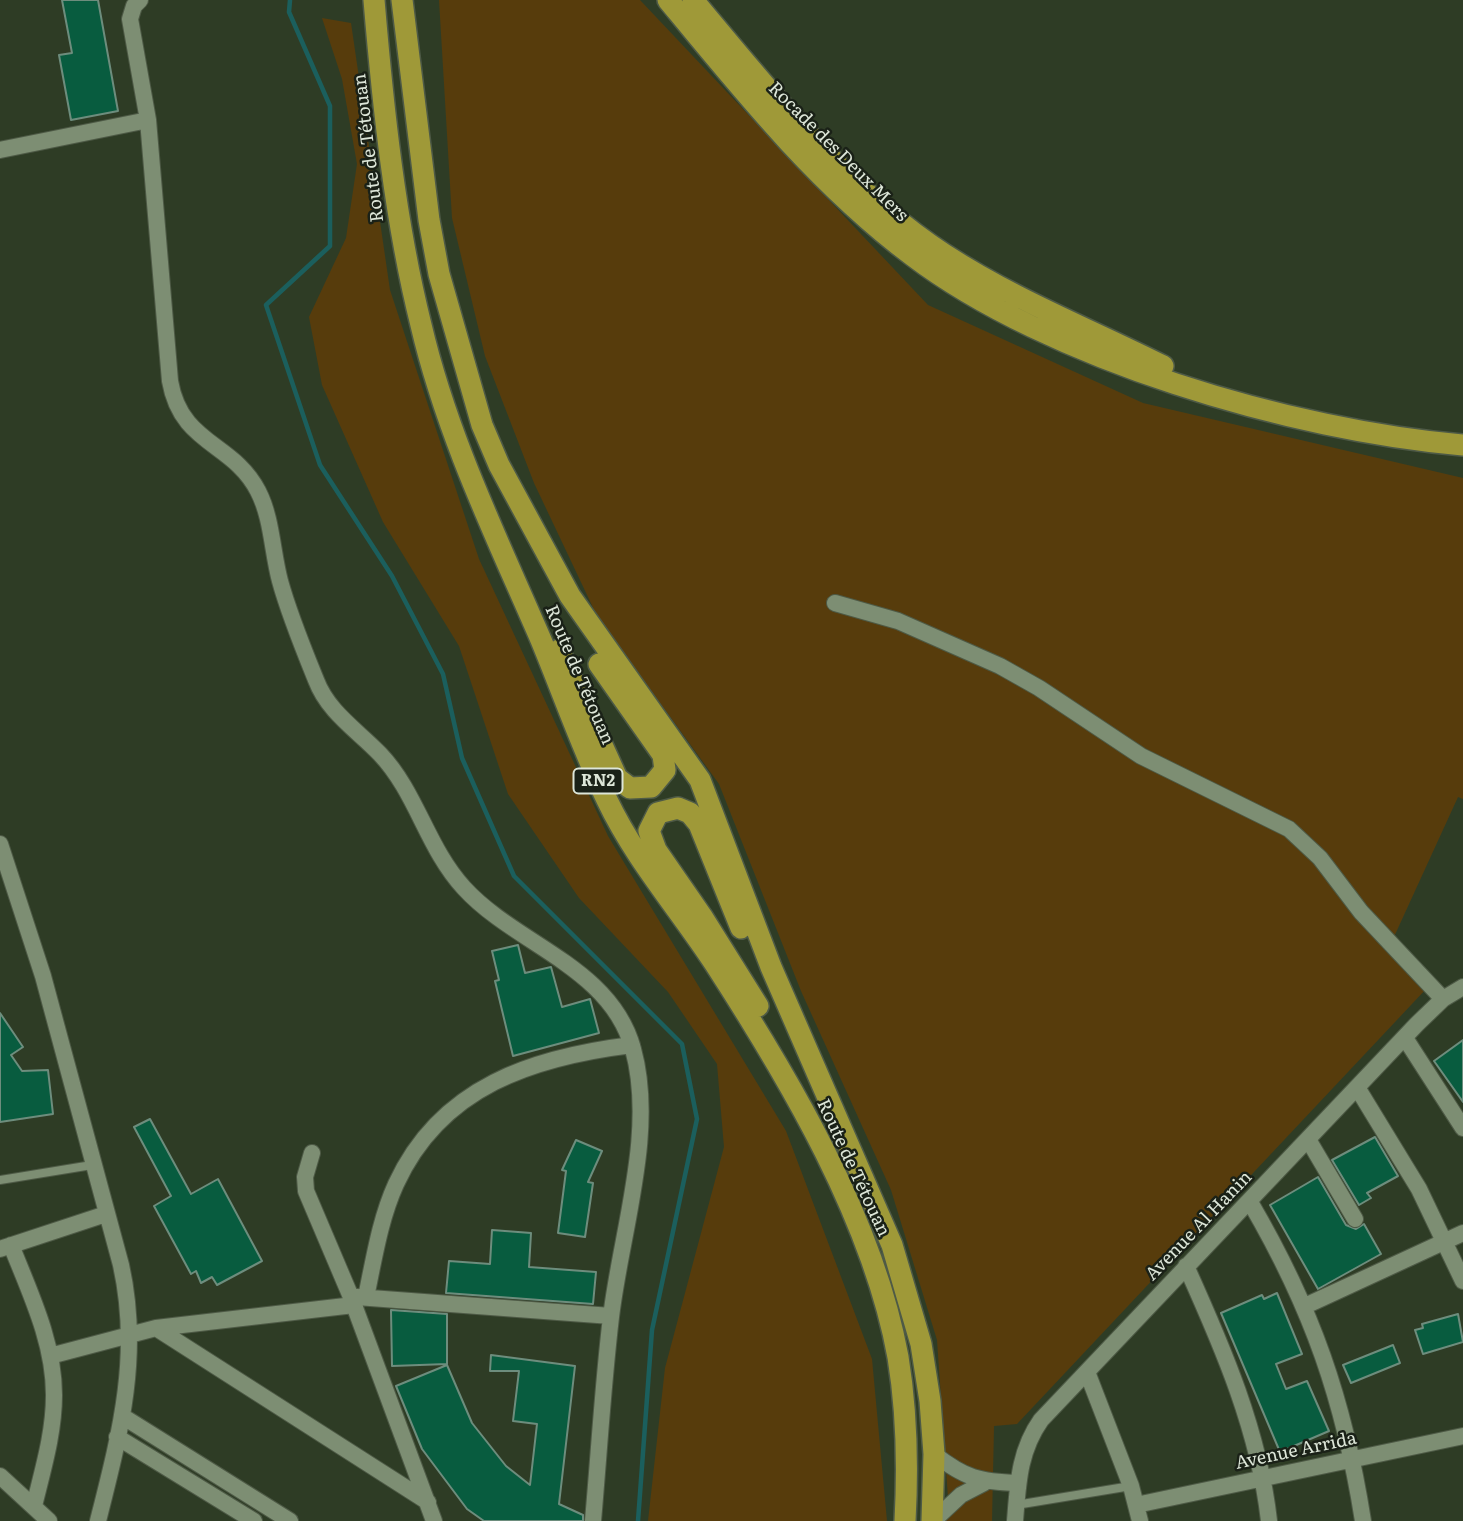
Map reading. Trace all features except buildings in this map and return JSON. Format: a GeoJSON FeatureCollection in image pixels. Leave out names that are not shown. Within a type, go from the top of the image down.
{"type":"FeatureCollection","features":[{"type":"Feature","properties":{"kind":"highway","name":"Route de Tétouan"},"geometry":{"type":"LineString","coordinates":[[402,0],[429,220],[439,274],[466,375],[499,466],[577,607],[700,780],[771,967],[892,1245],[921,1343],[933,1454],[932,1521]]}},
{"type":"Feature","properties":{"kind":"highway","name":"Rocade des Deux Mers"},"geometry":{"type":"LineString","coordinates":[[668,0],[815,167],[889,237],[930,270],[992,306],[1118,362],[1233,401],[1364,431],[1463,445]]}},
{"type":"Feature","properties":{"kind":"highway","name":"Rocade des Deux Mers"},"geometry":{"type":"LineString","coordinates":[[694,0],[821,145],[862,187],[921,238],[974,273],[1054,315],[1233,401]]}},
{"type":"Feature","properties":{"kind":"highway","name":"Route de Tétouan"},"geometry":{"type":"LineString","coordinates":[[370,5],[410,275],[436,382],[470,477],[618,821],[640,859],[685,919],[734,995],[786,1084],[831,1170],[869,1255],[884,1298],[897,1356],[905,1412],[908,1467],[905,1521]]}},
{"type":"Feature","properties":{"kind":"highway"},"geometry":{"type":"LineString","coordinates":[[470,477],[539,606],[611,769],[623,785],[630,788],[652,787],[665,769],[660,749],[596,660],[562,603],[538,559],[499,466]]}},
{"type":"Feature","properties":{"kind":"highway"},"geometry":{"type":"LineString","coordinates":[[831,1170],[799,1086],[766,1021],[651,840],[650,824],[664,810],[684,810],[699,824],[781,1019],[864,1177]]}},
{"type":"Feature","properties":{"kind":"street"},"geometry":{"type":"LineString","coordinates":[[140,0],[134,6],[130,19],[148,120],[172,393],[191,428],[233,459],[259,493],[280,581],[320,691],[338,715],[382,756],[398,776],[443,862],[464,888],[500,919],[589,981],[607,1001],[632,1045],[638,1069],[641,1116],[611,1316],[593,1521]]}},
{"type":"Feature","properties":{"kind":"street"},"geometry":{"type":"LineString","coordinates":[[0,150],[148,120]]}},
{"type":"Feature","properties":{"kind":"street"},"geometry":{"type":"LineString","coordinates":[[835,603],[898,621],[1000,666],[1039,688],[1141,756],[1289,829],[1320,858],[1361,912],[1443,999]]}},
{"type":"Feature","properties":{"kind":"street"},"geometry":{"type":"LineString","coordinates":[[0,844],[43,976],[125,1287],[131,1332],[130,1372],[98,1521]]}},
{"type":"Feature","properties":{"kind":"street","name":"Avenue Al Hanin"},"geometry":{"type":"LineString","coordinates":[[1015,1513],[1024,1448],[1034,1430],[1186,1266],[1309,1141],[1405,1038],[1443,999],[1463,988]]}},
{"type":"Feature","properties":{"kind":"street"},"geometry":{"type":"LineString","coordinates":[[1405,1038],[1463,1128]]}},
{"type":"Feature","properties":{"kind":"street"},"geometry":{"type":"LineString","coordinates":[[357,1299],[396,1184],[417,1149],[443,1117],[478,1091],[525,1067],[578,1052],[632,1045]]}},
{"type":"Feature","properties":{"kind":"street"},"geometry":{"type":"LineString","coordinates":[[1358,1089],[1402,1158],[1463,1281]]}},
{"type":"Feature","properties":{"kind":"street"},"geometry":{"type":"LineString","coordinates":[[1309,1141],[1355,1219]]}},
{"type":"Feature","properties":{"kind":"street"},"geometry":{"type":"LineString","coordinates":[[312,1153],[305,1177],[306,1191],[357,1299],[434,1521]]}},
{"type":"Feature","properties":{"kind":"street"},"geometry":{"type":"LineString","coordinates":[[1250,1202],[1305,1306],[1334,1381],[1353,1459],[1363,1521]]}},
{"type":"Feature","properties":{"kind":"street"},"geometry":{"type":"LineString","coordinates":[[34,1506],[50,1439],[53,1413],[50,1356],[38,1314],[6,1247],[106,1214]]}},
{"type":"Feature","properties":{"kind":"street"},"geometry":{"type":"LineString","coordinates":[[1305,1306],[1463,1233]]}},
{"type":"Feature","properties":{"kind":"street"},"geometry":{"type":"LineString","coordinates":[[1186,1266],[1217,1335],[1243,1405],[1264,1476],[1269,1521]]}},
{"type":"Feature","properties":{"kind":"street"},"geometry":{"type":"LineString","coordinates":[[50,1356],[131,1332],[357,1299],[611,1316]]}},
{"type":"Feature","properties":{"kind":"street"},"geometry":{"type":"LineString","coordinates":[[156,1328],[428,1502]]}},
{"type":"Feature","properties":{"kind":"street"},"geometry":{"type":"LineString","coordinates":[[1087,1372],[1131,1486],[1138,1513]]}},
{"type":"Feature","properties":{"kind":"street"},"geometry":{"type":"LineString","coordinates":[[122,1416],[290,1521]]}},
{"type":"Feature","properties":{"kind":"street","name":"Avenue Arrida"},"geometry":{"type":"LineString","coordinates":[[1138,1513],[1264,1476],[1463,1436]]}},
{"type":"Feature","properties":{"kind":"street"},"geometry":{"type":"LineString","coordinates":[[117,1437],[254,1521]]}},
{"type":"Feature","properties":{"kind":"street"},"geometry":{"type":"LineString","coordinates":[[933,1454],[962,1473],[984,1483],[1018,1483]]}},
{"type":"Feature","properties":{"kind":"street"},"geometry":{"type":"LineString","coordinates":[[0,1476],[49,1521]]}},
{"type":"Feature","properties":{"kind":"street"},"geometry":{"type":"LineString","coordinates":[[932,1521],[961,1495],[984,1483]]}},
{"type":"Feature","properties":{"kind":"lane"},"geometry":{"type":"LineString","coordinates":[[0,1180],[92,1165]]}},
{"type":"Feature","properties":{"kind":"lane"},"geometry":{"type":"LineString","coordinates":[[1015,1513],[1131,1486]]}},
{"type":"Feature","properties":{"kind":"shaded area"},"geometry":{"type":"Polygon","coordinates":[[[439,0],[640,0],[928,305],[1143,403],[1463,478],[1463,799],[1458,797],[1393,939],[1427,988],[1017,1424],[994,1426],[992,1521],[945,1521],[948,1498],[937,1340],[891,1190],[801,991],[719,784],[597,616],[534,483],[485,356],[452,218],[439,0]]]}},
{"type":"Feature","properties":{"kind":"shaded area"},"geometry":{"type":"Polygon","coordinates":[[[322,18],[351,23],[390,290],[479,559],[608,836],[786,1131],[872,1359],[887,1521],[648,1521],[665,1368],[724,1147],[717,1064],[668,992],[579,898],[508,794],[459,646],[383,522],[322,385],[309,317],[346,238],[357,164],[342,79],[322,18]]]}},
{"type":"Feature","properties":{"kind":"waterway"},"geometry":{"type":"LineString","coordinates":[[290,0],[289,12],[330,106],[330,246],[266,305],[320,465],[392,576],[443,674],[462,758],[514,876],[682,1044],[697,1119],[652,1330],[638,1521]]}}]}
